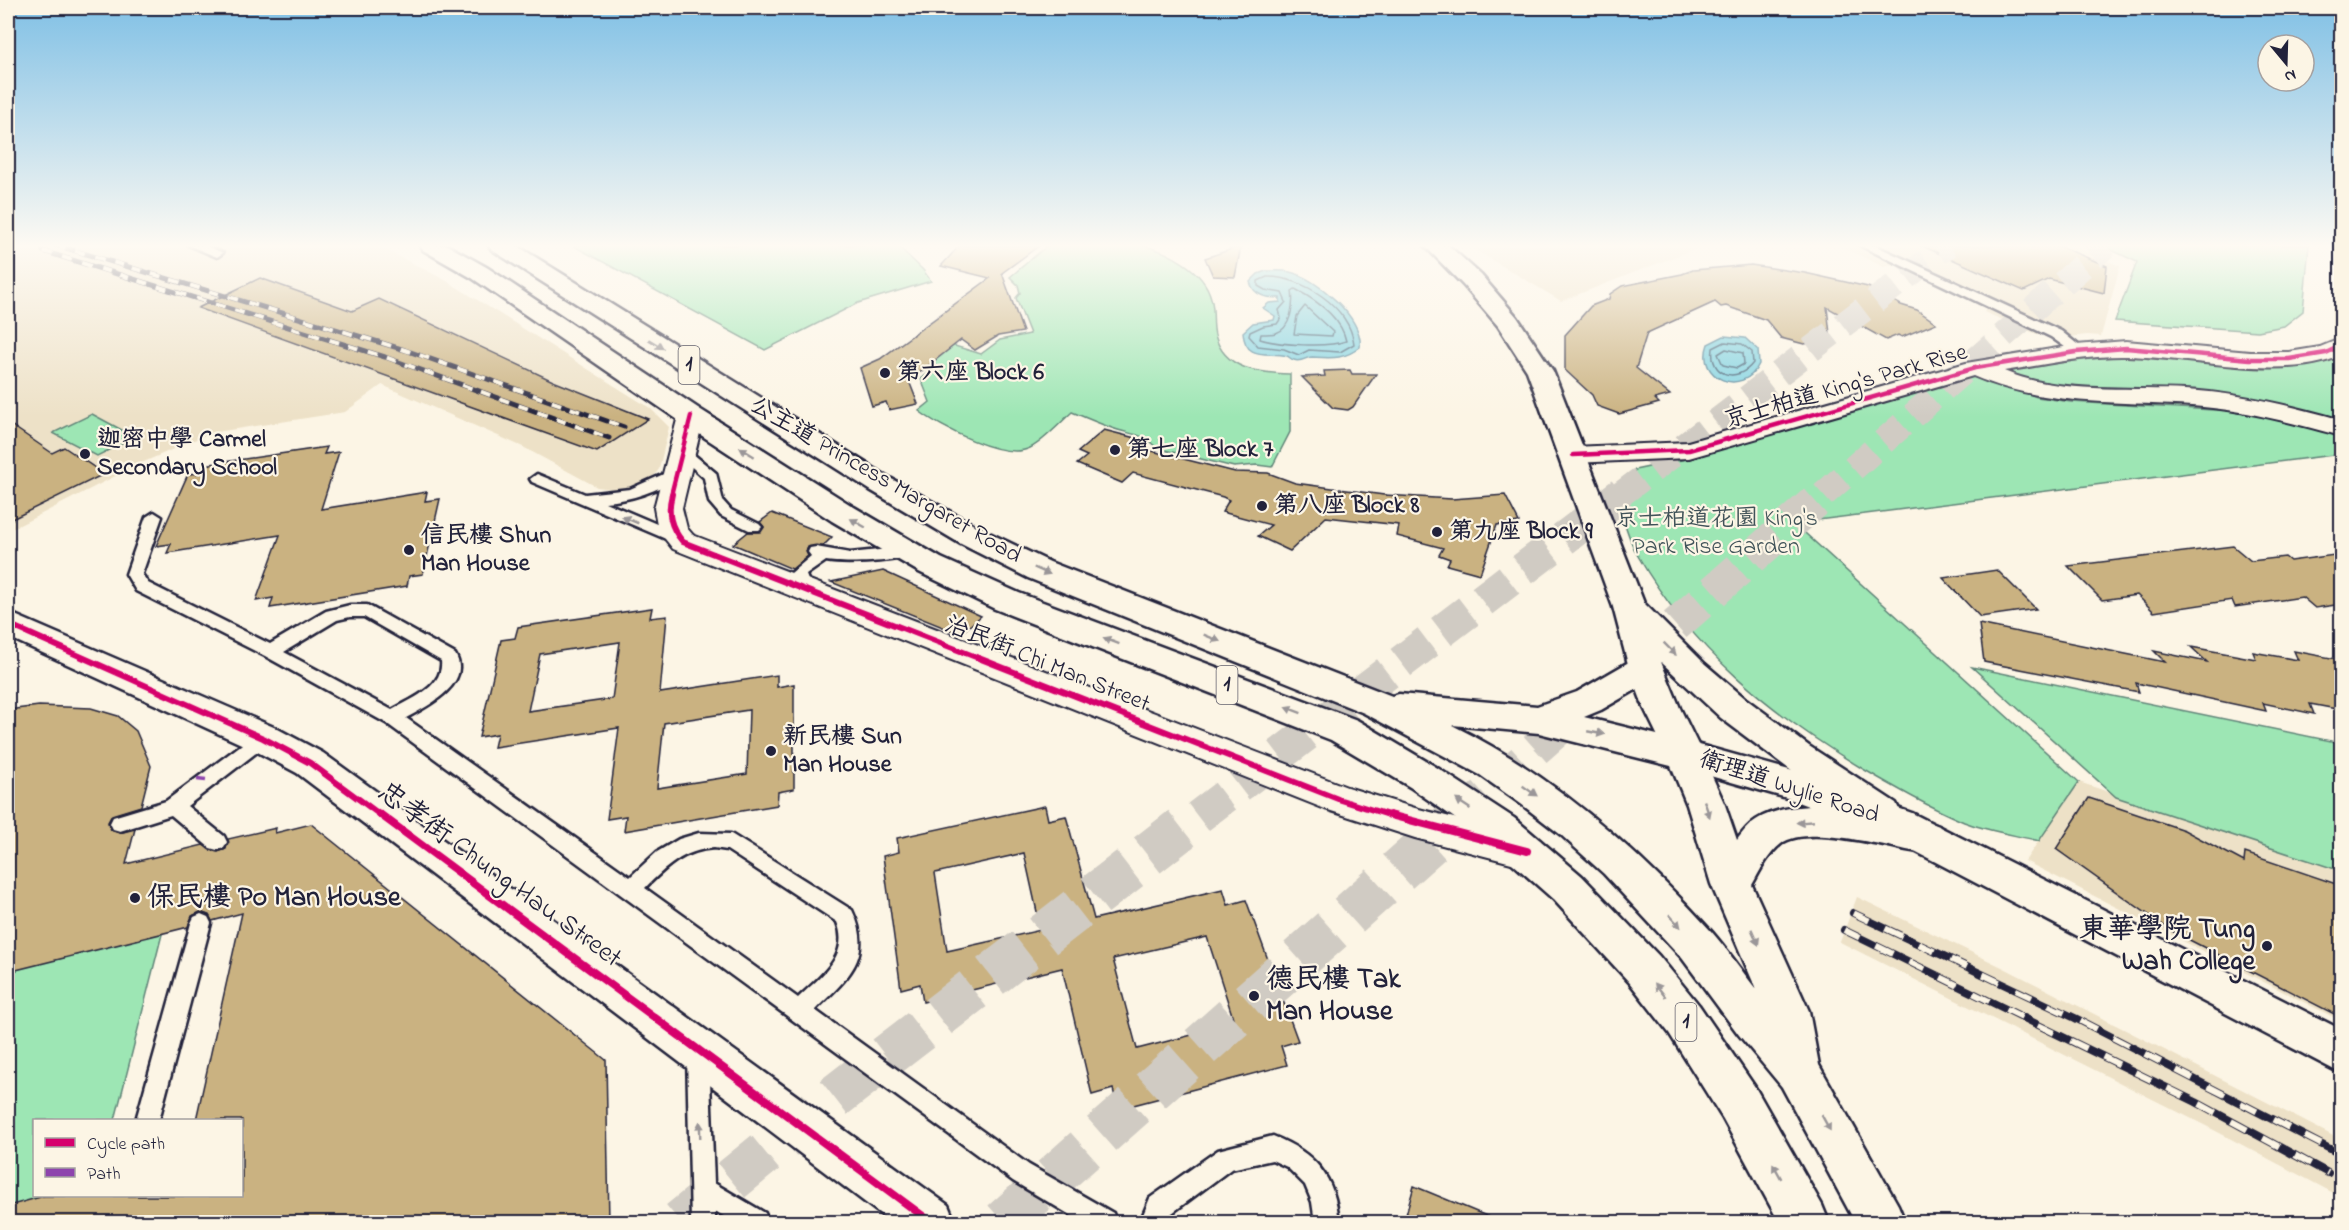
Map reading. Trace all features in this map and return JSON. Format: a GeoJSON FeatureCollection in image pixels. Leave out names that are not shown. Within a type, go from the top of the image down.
{"type":"FeatureCollection","features":[{"type":"Feature","properties":{"kind":"main road","name":"公主道 Princess Margaret Road"},"geometry":{"type":"LineString","coordinates":[[523,302],[691,416],[843,514],[930,565],[1008,601],[1344,730],[1423,777],[1500,829],[1568,888],[1612,933],[1684,1019],[1739,1103],[1805,1222]]}},
{"type":"Feature","properties":{"kind":"main road","name":"公主道 Princess Margaret Road"},"geometry":{"type":"LineString","coordinates":[[591,302],[861,472],[972,537],[1040,570],[1377,704],[1493,765],[1575,824],[1618,862],[1696,945],[1754,1021],[1798,1072],[1881,1222]]}},
{"type":"Feature","properties":{"kind":"main road","name":"衛理道 Wylie Road"},"geometry":{"type":"LineString","coordinates":[[1492,302],[1508,322],[1540,371],[1629,607],[1646,668],[1685,755],[1741,769],[1839,800],[1912,831],[2342,1053]]}},
{"type":"Feature","properties":{"kind":"main road"},"geometry":{"type":"LineString","coordinates":[[1629,607],[1712,690],[1740,714],[1807,764],[1912,831]]}},
{"type":"Feature","properties":{"kind":"main road","name":"忠孝街 Chung Hau Street"},"geometry":{"type":"LineString","coordinates":[[9,626],[263,738],[310,763],[931,1222]]}},
{"type":"Feature","properties":{"kind":"main road"},"geometry":{"type":"LineString","coordinates":[[1539,720],[1589,700],[1646,668]]}},
{"type":"Feature","properties":{"kind":"main road"},"geometry":{"type":"LineString","coordinates":[[1377,704],[1539,720],[1685,755],[1706,805],[1731,884],[1787,1011],[1798,1072]]}},
{"type":"Feature","properties":{"kind":"main road"},"geometry":{"type":"LineString","coordinates":[[1731,884],[1756,843],[1771,830],[1793,823],[1811,821],[1841,823],[1912,831]]}},
{"type":"Feature","properties":{"kind":"street","name":"京士柏道 King's Park Rise"},"geometry":{"type":"LineString","coordinates":[[1573,454],[1689,450],[1975,368],[2081,352],[2126,348],[2250,359],[2289,359],[2326,353],[2342,345]]}},
{"type":"Feature","properties":{"kind":"street"},"geometry":{"type":"LineString","coordinates":[[1975,368],[2002,380],[2032,389],[2063,394],[2217,401],[2283,412],[2342,428]]}},
{"type":"Feature","properties":{"kind":"street"},"geometry":{"type":"LineString","coordinates":[[683,542],[674,530],[668,508],[691,416]]}},
{"type":"Feature","properties":{"kind":"street","name":"治民街 Chi Man Street"},"geometry":{"type":"LineString","coordinates":[[683,542],[1338,800],[1415,823],[1527,851]]}},
{"type":"Feature","properties":{"kind":"lane"},"geometry":{"type":"LineString","coordinates":[[1988,302],[2056,334],[2081,352]]}},
{"type":"Feature","properties":{"kind":"lane"},"geometry":{"type":"LineString","coordinates":[[577,498],[617,497],[640,492],[659,485],[678,463],[711,476],[716,502],[726,513],[754,527]]}},
{"type":"Feature","properties":{"kind":"lane"},"geometry":{"type":"LineString","coordinates":[[537,479],[683,542]]}},
{"type":"Feature","properties":{"kind":"lane"},"geometry":{"type":"LineString","coordinates":[[154,517],[134,574],[142,587],[271,652],[392,718],[1021,1173],[1104,1222]]}},
{"type":"Feature","properties":{"kind":"lane"},"geometry":{"type":"LineString","coordinates":[[803,588],[798,578],[799,573],[819,554],[845,559],[909,552]]}},
{"type":"Feature","properties":{"kind":"lane"},"geometry":{"type":"LineString","coordinates":[[271,652],[332,615],[350,611],[367,611],[449,658],[452,667],[442,687],[392,718]]}},
{"type":"Feature","properties":{"kind":"lane"},"geometry":{"type":"LineString","coordinates":[[120,823],[173,806],[263,738]]}},
{"type":"Feature","properties":{"kind":"lane"},"geometry":{"type":"LineString","coordinates":[[173,806],[217,842]]}},
{"type":"Feature","properties":{"kind":"lane"},"geometry":{"type":"LineString","coordinates":[[631,889],[672,851],[690,842],[711,838],[731,842],[845,916],[852,928],[853,948],[846,963],[799,1011]]}},
{"type":"Feature","properties":{"kind":"lane"},"geometry":{"type":"LineString","coordinates":[[147,1119],[201,923]]}},
{"type":"Feature","properties":{"kind":"lane"},"geometry":{"type":"LineString","coordinates":[[697,1048],[703,1222]]}},
{"type":"Feature","properties":{"kind":"lane"},"geometry":{"type":"LineString","coordinates":[[1152,1222],[1159,1207],[1226,1158],[1274,1148],[1295,1159],[1313,1178],[1324,1201],[1327,1222]]}},
{"type":"Feature","properties":{"kind":"lane"},"geometry":{"type":"LineString","coordinates":[[701,1189],[756,1222]]}},
{"type":"Feature","properties":{"kind":"shaded area"},"geometry":{"type":"Polygon","coordinates":[[[8,302],[481,302],[650,408],[669,427],[659,469],[652,479],[635,487],[619,490],[597,487],[523,447],[382,385],[345,412],[210,433],[137,465],[8,531],[8,302]]]}},
{"type":"Feature","properties":{"kind":"shaded area"},"geometry":{"type":"Polygon","coordinates":[[[1978,302],[2110,302],[2101,336],[2087,335],[2052,339],[1984,312],[1988,307],[1978,302]]]}},
{"type":"Feature","properties":{"kind":"shaded area","name":"東華學院 Tung Wah College"},"geometry":{"type":"Polygon","coordinates":[[[2079,782],[2341,871],[2341,1021],[2025,861],[2079,782]]]}},
{"type":"Feature","properties":{"kind":"shaded area"},"geometry":{"type":"Polygon","coordinates":[[[1857,897],[2004,968],[2341,1140],[2341,1197],[2212,1129],[1840,942],[1857,897]]]}},
{"type":"Feature","properties":{"kind":"green space"},"geometry":{"type":"Polygon","coordinates":[[[678,302],[860,302],[858,303],[765,350],[678,302]]]}},
{"type":"Feature","properties":{"kind":"green space"},"geometry":{"type":"Polygon","coordinates":[[[1018,302],[1212,302],[1215,335],[1226,356],[1244,367],[1290,374],[1290,432],[1272,467],[1257,465],[1234,467],[1156,448],[1143,437],[1112,428],[1072,412],[1046,437],[1030,448],[1019,451],[1005,450],[973,440],[956,433],[919,411],[930,402],[921,379],[937,366],[926,361],[945,343],[981,354],[1000,340],[1030,334],[1018,302]]]}},
{"type":"Feature","properties":{"kind":"green space"},"geometry":{"type":"Polygon","coordinates":[[[2122,302],[2304,302],[2303,311],[2284,326],[2258,331],[2115,321],[2122,302]]]}},
{"type":"Feature","properties":{"kind":"green space"},"geometry":{"type":"Polygon","coordinates":[[[2137,354],[2301,365],[2341,357],[2341,422],[2047,388],[1994,370],[2137,354]]]}},
{"type":"Feature","properties":{"kind":"green space","name":"京士柏道花園 King's Park Rise Garden"},"geometry":{"type":"Polygon","coordinates":[[[1975,375],[2037,397],[2071,402],[2250,412],[2341,435],[2341,454],[1794,523],[2079,782],[2039,841],[1973,825],[1925,804],[1829,748],[1766,702],[1709,650],[1659,590],[1634,549],[1616,497],[1635,470],[1686,459],[1975,375]]]}},
{"type":"Feature","properties":{"kind":"green space"},"geometry":{"type":"Polygon","coordinates":[[[92,414],[135,437],[97,456],[53,433],[92,414]]]}},
{"type":"Feature","properties":{"kind":"green space"},"geometry":{"type":"Polygon","coordinates":[[[1972,667],[2341,743],[2341,871],[2116,797],[1972,667]]]}},
{"type":"Feature","properties":{"kind":"green space"},"geometry":{"type":"Polygon","coordinates":[[[181,859],[115,1119],[33,1119],[33,1197],[96,1197],[89,1222],[8,1222],[8,901],[181,859]]]}},
{"type":"Feature","properties":{"kind":"water"},"geometry":{"type":"Polygon","coordinates":[[[1337,302],[1354,324],[1359,336],[1360,347],[1343,356],[1312,357],[1299,361],[1287,356],[1253,351],[1248,348],[1243,332],[1253,323],[1274,320],[1275,316],[1263,308],[1269,303],[1337,302]]]}},
{"type":"Feature","properties":{"kind":"water"},"geometry":{"type":"Polygon","coordinates":[[[1724,336],[1745,338],[1758,350],[1759,364],[1752,374],[1742,380],[1732,382],[1723,380],[1714,375],[1708,367],[1706,356],[1708,344],[1724,336]]]}},
{"type":"Feature","properties":{"kind":"building"},"geometry":{"type":"Polygon","coordinates":[[[210,302],[328,302],[352,311],[371,302],[386,302],[553,381],[648,419],[597,452],[198,308],[210,302]]]}},
{"type":"Feature","properties":{"kind":"building"},"geometry":{"type":"Polygon","coordinates":[[[957,302],[1012,302],[1023,332],[998,336],[975,350],[961,340],[909,381],[918,404],[889,410],[886,402],[872,406],[860,368],[880,359],[957,302]]]}},
{"type":"Feature","properties":{"kind":"building"},"geometry":{"type":"Polygon","coordinates":[[[1600,302],[1714,302],[1647,333],[1636,368],[1670,395],[1655,399],[1659,403],[1619,414],[1597,406],[1592,395],[1565,370],[1565,335],[1591,306],[1600,302]]]}},
{"type":"Feature","properties":{"kind":"building"},"geometry":{"type":"Polygon","coordinates":[[[1715,302],[1896,302],[1917,310],[1936,323],[1902,337],[1898,335],[1886,340],[1827,307],[1830,334],[1817,342],[1804,344],[1781,338],[1766,320],[1726,306],[1721,307],[1715,302]]]}},
{"type":"Feature","properties":{"kind":"building"},"geometry":{"type":"Polygon","coordinates":[[[1350,370],[1352,374],[1376,374],[1353,407],[1348,410],[1333,408],[1302,377],[1325,376],[1324,371],[1350,370]]]}},
{"type":"Feature","properties":{"kind":"building"},"geometry":{"type":"Polygon","coordinates":[[[8,423],[52,453],[64,447],[104,474],[8,521],[8,423]]]}},
{"type":"Feature","properties":{"kind":"building"},"geometry":{"type":"Polygon","coordinates":[[[1104,430],[1139,439],[1152,451],[1235,472],[1268,473],[1295,483],[1384,495],[1452,499],[1505,495],[1519,522],[1497,525],[1480,574],[1447,565],[1450,559],[1439,555],[1443,548],[1397,536],[1399,525],[1326,517],[1290,551],[1258,536],[1271,525],[1222,512],[1229,500],[1223,497],[1133,473],[1122,483],[1077,464],[1087,456],[1078,452],[1104,430]]]}},
{"type":"Feature","properties":{"kind":"building"},"geometry":{"type":"Polygon","coordinates":[[[327,447],[324,454],[339,452],[321,509],[427,492],[425,501],[440,499],[423,574],[409,576],[407,586],[270,608],[273,598],[256,601],[280,535],[167,553],[171,544],[156,546],[188,474],[201,473],[204,465],[327,447]]]}},
{"type":"Feature","properties":{"kind":"building"},"geometry":{"type":"Polygon","coordinates":[[[772,513],[832,537],[823,546],[808,547],[806,551],[808,556],[792,569],[733,544],[748,532],[761,532],[764,527],[760,522],[772,513]]]}},
{"type":"Feature","properties":{"kind":"building"},"geometry":{"type":"Polygon","coordinates":[[[2233,546],[2251,561],[2285,557],[2290,561],[2342,554],[2342,604],[2315,608],[2302,597],[2235,607],[2232,600],[2154,612],[2137,595],[2102,600],[2068,566],[2233,546]]]}},
{"type":"Feature","properties":{"kind":"building"},"geometry":{"type":"Polygon","coordinates":[[[1997,570],[2036,609],[1980,617],[1943,578],[1997,570]]]}},
{"type":"Feature","properties":{"kind":"building"},"geometry":{"type":"Polygon","coordinates":[[[883,571],[981,616],[960,634],[831,582],[883,571]]]}},
{"type":"Feature","properties":{"kind":"building"},"geometry":{"type":"Polygon","coordinates":[[[652,608],[650,618],[667,616],[660,693],[777,675],[777,687],[794,684],[794,789],[778,792],[777,805],[624,831],[626,816],[607,819],[619,728],[494,747],[497,734],[479,737],[501,640],[515,638],[518,627],[652,608]],[[620,642],[540,654],[528,711],[612,699],[620,642]],[[749,710],[664,723],[657,788],[747,774],[749,710]]]}},
{"type":"Feature","properties":{"kind":"building"},"geometry":{"type":"Polygon","coordinates":[[[1979,624],[2165,662],[2154,651],[2207,662],[2191,647],[2256,659],[2253,652],[2298,660],[2294,651],[2342,660],[2342,710],[2310,704],[2314,714],[2263,703],[2266,711],[2136,683],[2139,692],[1984,662],[1979,624]]]}},
{"type":"Feature","properties":{"kind":"building"},"geometry":{"type":"Polygon","coordinates":[[[39,706],[91,708],[118,716],[136,731],[151,766],[141,806],[112,815],[108,822],[111,830],[119,833],[135,829],[126,864],[203,845],[218,852],[226,849],[228,839],[276,828],[275,833],[311,824],[606,1060],[609,1222],[8,1222],[8,1206],[40,1197],[243,1197],[243,1119],[196,1119],[242,913],[212,921],[209,915],[200,912],[192,916],[188,927],[8,972],[8,710],[39,706]]]}},
{"type":"Feature","properties":{"kind":"building","name":"東華學院 Tung Wah College"},"geometry":{"type":"Polygon","coordinates":[[[2089,798],[2184,830],[2244,862],[2245,853],[2342,886],[2342,1018],[2170,930],[2056,849],[2089,798]]]}},
{"type":"Feature","properties":{"kind":"building"},"geometry":{"type":"Polygon","coordinates":[[[1045,806],[1048,820],[1066,816],[1094,919],[1223,889],[1228,905],[1246,900],[1298,1041],[1281,1046],[1287,1065],[1118,1109],[1113,1089],[1092,1095],[1062,968],[923,1002],[920,984],[901,989],[883,856],[899,852],[897,838],[1045,806]],[[1024,853],[935,873],[947,951],[1041,930],[1024,853]],[[1207,937],[1113,959],[1137,1049],[1235,1024],[1207,937]]]}},
{"type":"Feature","properties":{"kind":"building"},"geometry":{"type":"Polygon","coordinates":[[[1414,1186],[1501,1222],[1404,1222],[1414,1186]]]}},
{"type":"Feature","properties":{"kind":"tunnel"},"geometry":{"type":"LineString","coordinates":[[1620,495],[1873,302]]}},
{"type":"Feature","properties":{"kind":"tunnel"},"geometry":{"type":"LineString","coordinates":[[1823,495],[2041,302]]}},
{"type":"Feature","properties":{"kind":"tunnel"},"geometry":{"type":"LineString","coordinates":[[1198,817],[1622,494]]}},
{"type":"Feature","properties":{"kind":"tunnel"},"geometry":{"type":"LineString","coordinates":[[1637,659],[1824,494]]}},
{"type":"Feature","properties":{"kind":"tunnel"},"geometry":{"type":"LineString","coordinates":[[1459,817],[1583,707]]}},
{"type":"Feature","properties":{"kind":"tunnel"},"geometry":{"type":"LineString","coordinates":[[680,1222],[820,1108],[1199,815]]}},
{"type":"Feature","properties":{"kind":"tunnel"},"geometry":{"type":"LineString","coordinates":[[1003,1222],[1461,815]]}},
{"type":"Feature","properties":{"kind":"railway"},"geometry":{"type":"LineString","coordinates":[[209,302],[385,357],[609,438]]}},
{"type":"Feature","properties":{"kind":"railway"},"geometry":{"type":"LineString","coordinates":[[247,302],[405,350],[624,427]]}},
{"type":"Feature","properties":{"kind":"railway"},"geometry":{"type":"LineString","coordinates":[[1853,913],[2075,1018],[2334,1151]]}},
{"type":"Feature","properties":{"kind":"railway"},"geometry":{"type":"LineString","coordinates":[[1844,930],[2196,1102],[2328,1173]]}},
{"type":"Feature","properties":{"kind":"marked path"},"geometry":{"type":"LineString","coordinates":[[197,779],[207,780]]}},
{"type":"Feature","properties":{"kind":"cycle path"},"geometry":{"type":"LineString","coordinates":[[1573,455],[1689,450],[1975,368],[2076,352],[2126,348],[2250,359],[2289,359],[2326,353],[2342,345]]}},
{"type":"Feature","properties":{"kind":"cycle path"},"geometry":{"type":"LineString","coordinates":[[691,416],[668,508],[673,530],[683,542],[1338,799],[1415,823],[1527,851]]}},
{"type":"Feature","properties":{"kind":"cycle path"},"geometry":{"type":"LineString","coordinates":[[8,624],[263,738],[310,763],[931,1222]]}},
{"type":"Feature","properties":{"kind":"place","name":"第六座 Block 6"},"geometry":{"type":"Point","coordinates":[885,373]}},
{"type":"Feature","properties":{"kind":"place","name":"第七座 Block 7"},"geometry":{"type":"Point","coordinates":[1115,450]}},
{"type":"Feature","properties":{"kind":"place","name":"迦密中學 Carmel Secondary School"},"geometry":{"type":"Point","coordinates":[85,454]}},
{"type":"Feature","properties":{"kind":"place","name":"第八座 Block 8"},"geometry":{"type":"Point","coordinates":[1262,506]}},
{"type":"Feature","properties":{"kind":"place","name":"第九座 Block 9"},"geometry":{"type":"Point","coordinates":[1437,532]}},
{"type":"Feature","properties":{"kind":"place","name":"信民樓 Shun Man House"},"geometry":{"type":"Point","coordinates":[409,550]}},
{"type":"Feature","properties":{"kind":"place","name":"新民樓 Sun Man House"},"geometry":{"type":"Point","coordinates":[771,751]}},
{"type":"Feature","properties":{"kind":"place","name":"保民樓 Po Man House"},"geometry":{"type":"Point","coordinates":[135,898]}},
{"type":"Feature","properties":{"kind":"place","name":"東華學院 Tung Wah College"},"geometry":{"type":"Point","coordinates":[2267,946]}},
{"type":"Feature","properties":{"kind":"place","name":"德民樓 Tak Man House"},"geometry":{"type":"Point","coordinates":[1254,996]}}]}
